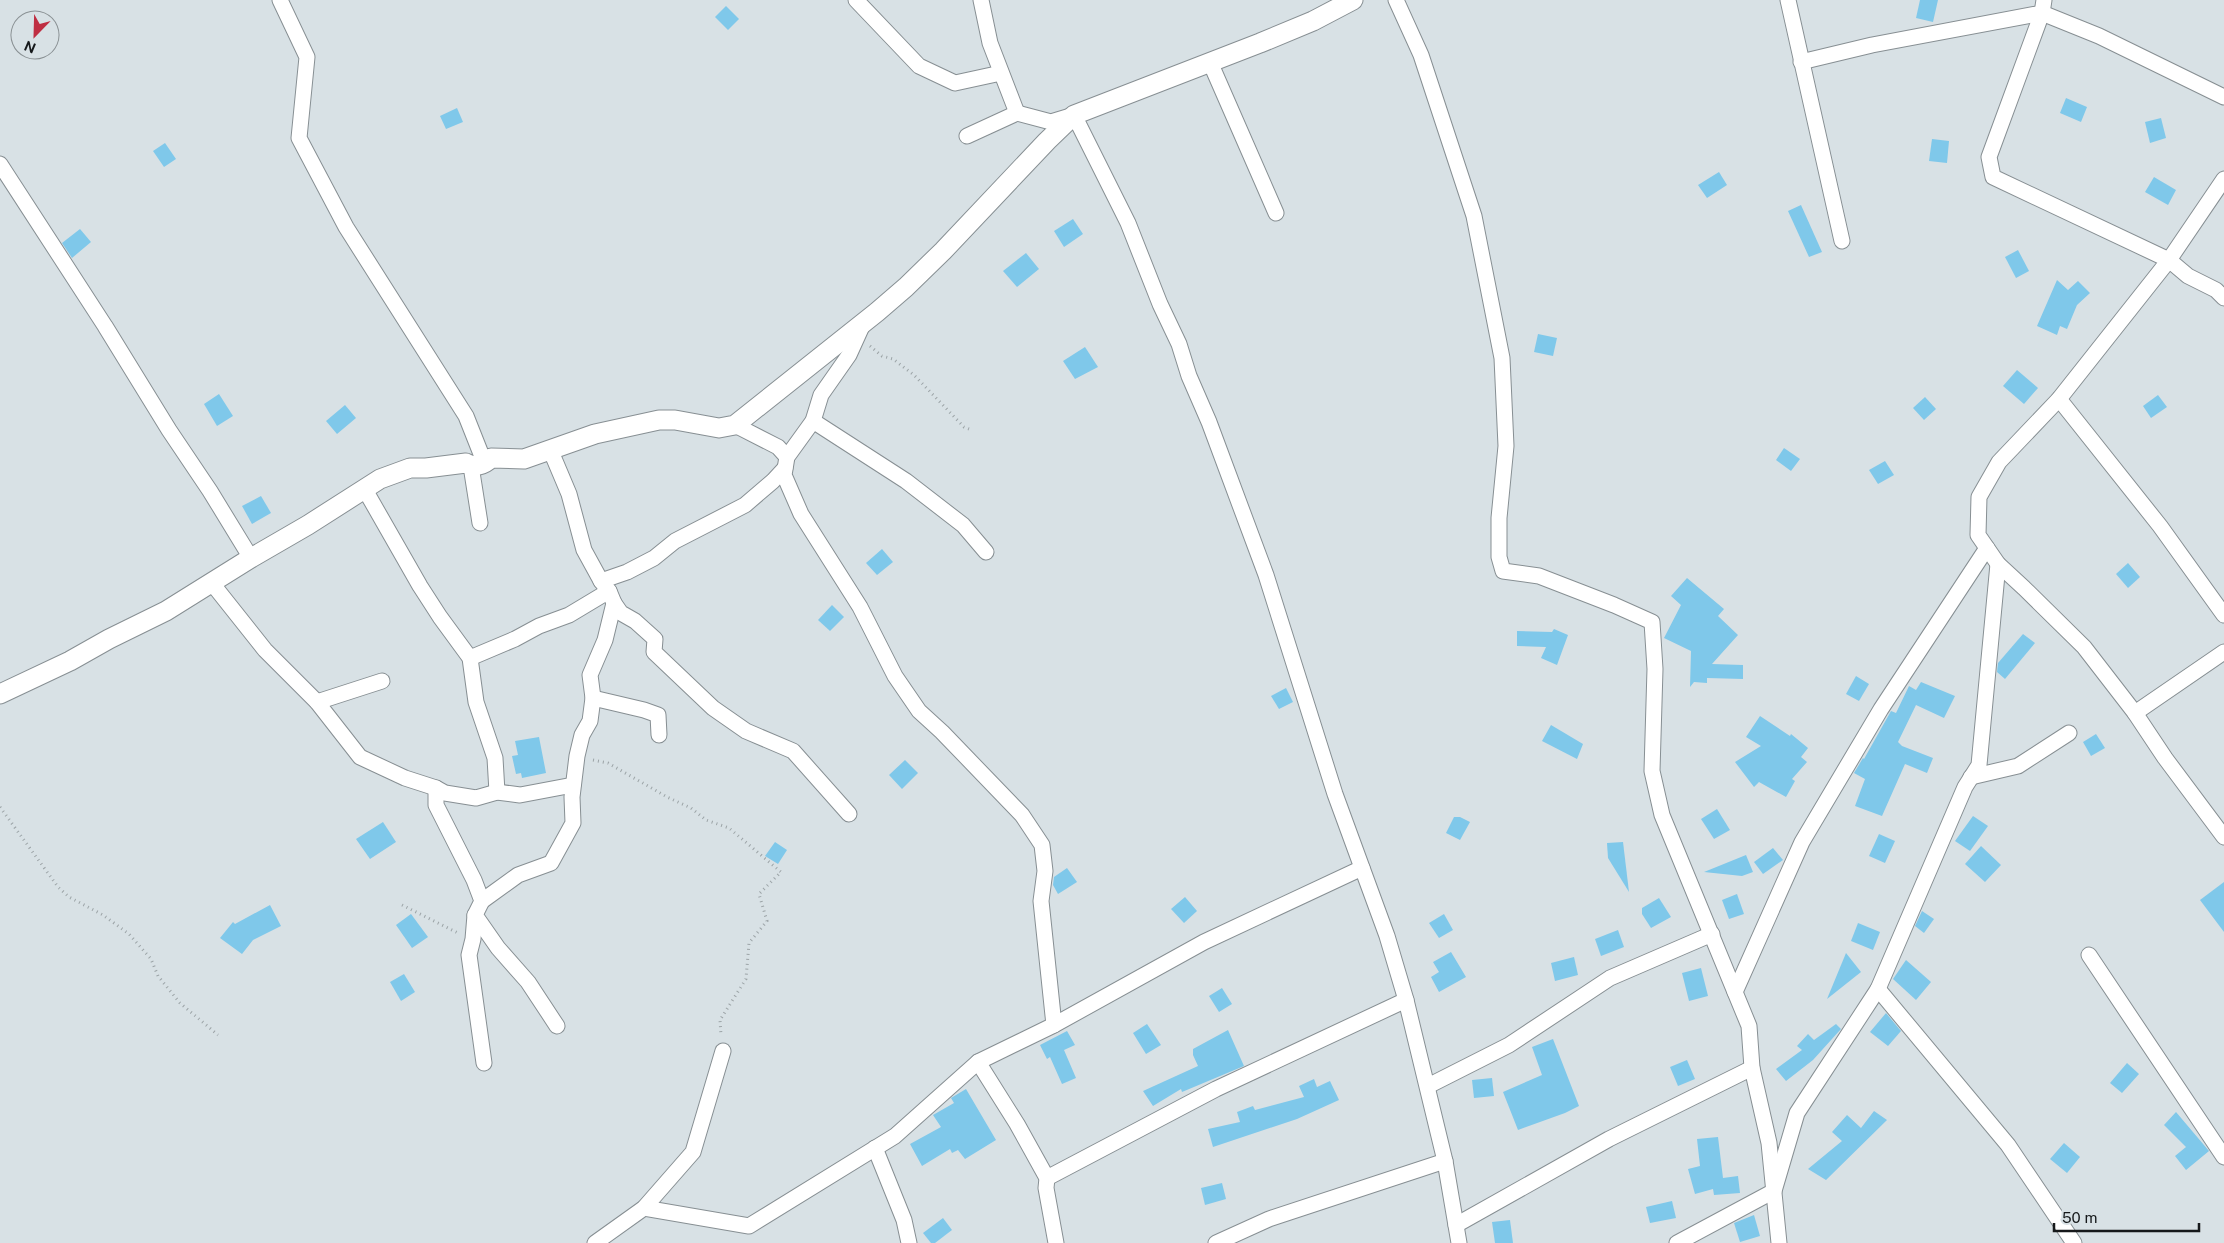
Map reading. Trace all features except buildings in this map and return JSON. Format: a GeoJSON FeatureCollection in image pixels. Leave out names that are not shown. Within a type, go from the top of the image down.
{"type":"FeatureCollection","features":[{"type":"Feature","properties":{"kind":"street"},"geometry":{"type":"LineString","coordinates":[[280,0],[307,56],[299,138],[346,227],[466,416],[478,465],[480,523]]}},
{"type":"Feature","properties":{"kind":"street"},"geometry":{"type":"LineString","coordinates":[[856,0],[919,66],[955,83],[1002,73]]}},
{"type":"Feature","properties":{"kind":"street"},"geometry":{"type":"LineString","coordinates":[[981,0],[990,43],[1017,113]]}},
{"type":"Feature","properties":{"kind":"street"},"geometry":{"type":"LineString","coordinates":[[967,136],[1017,113],[1051,122],[1074,115],[1313,21],[1353,0]]}},
{"type":"Feature","properties":{"kind":"street"},"geometry":{"type":"LineString","coordinates":[[1396,0],[1421,55],[1474,216],[1502,358],[1506,446],[1499,518],[1499,557],[1503,571],[1539,576],[1652,622],[1655,669],[1652,771],[1662,815],[1749,1026],[1752,1068],[1769,1142],[1779,1243]]}},
{"type":"Feature","properties":{"kind":"street"},"geometry":{"type":"LineString","coordinates":[[1788,0],[1842,241]]}},
{"type":"Feature","properties":{"kind":"street"},"geometry":{"type":"LineString","coordinates":[[1801,62],[2043,7],[2224,97]]}},
{"type":"Feature","properties":{"kind":"street"},"geometry":{"type":"LineString","coordinates":[[2043,7],[1989,157],[1993,177],[2169,260],[2188,276],[2216,290],[2224,298]]}},
{"type":"Feature","properties":{"kind":"street"},"geometry":{"type":"LineString","coordinates":[[1210,62],[1276,213]]}},
{"type":"Feature","properties":{"kind":"street"},"geometry":{"type":"LineString","coordinates":[[0,694],[70,661],[166,611],[250,558],[308,525],[364,488],[380,479],[410,468],[466,463],[478,465],[491,458],[524,459],[595,434],[659,420],[675,420],[719,428],[735,425],[877,312],[943,252],[1047,141],[1074,115]]}},
{"type":"Feature","properties":{"kind":"street"},"geometry":{"type":"LineString","coordinates":[[1074,115],[1128,223],[1210,422],[1266,575],[1332,784],[1387,936],[1406,1000],[1428,1086],[1459,1243]]}},
{"type":"Feature","properties":{"kind":"street"},"geometry":{"type":"LineString","coordinates":[[0,164],[105,326],[169,430],[210,491],[250,558]]}},
{"type":"Feature","properties":{"kind":"street"},"geometry":{"type":"LineString","coordinates":[[2224,179],[2169,260],[2059,399],[1999,462],[1980,498],[1978,535],[1998,564],[2084,648],[2135,713],[2165,758],[2224,836]]}},
{"type":"Feature","properties":{"kind":"street"},"geometry":{"type":"LineString","coordinates":[[470,658],[569,615],[608,592],[627,572],[654,558],[676,541],[745,505],[774,481],[812,421],[821,394],[849,355],[864,321]]}},
{"type":"Feature","properties":{"kind":"street"},"geometry":{"type":"LineString","coordinates":[[2059,399],[2160,526],[2224,615]]}},
{"type":"Feature","properties":{"kind":"street"},"geometry":{"type":"LineString","coordinates":[[812,421],[906,481],[963,525],[986,552]]}},
{"type":"Feature","properties":{"kind":"street"},"geometry":{"type":"LineString","coordinates":[[735,425],[778,447],[786,462],[784,475],[801,514],[860,607],[895,676],[919,711],[942,732],[1022,815],[1042,845],[1045,871],[1042,901],[1054,1025]]}},
{"type":"Feature","properties":{"kind":"street"},"geometry":{"type":"LineString","coordinates":[[550,449],[569,494],[584,550],[621,613],[635,621],[655,639],[654,652],[713,708],[746,732],[793,751],[849,814]]}},
{"type":"Feature","properties":{"kind":"street"},"geometry":{"type":"LineString","coordinates":[[364,488],[420,586],[470,658],[476,702],[495,758],[497,792]]}},
{"type":"Feature","properties":{"kind":"street"},"geometry":{"type":"LineString","coordinates":[[1735,992],[1802,842],[1881,709],[1987,548]]}},
{"type":"Feature","properties":{"kind":"street"},"geometry":{"type":"LineString","coordinates":[[1677,1243],[1774,1191],[1796,1113],[1878,989],[1965,787],[1980,765],[1998,564]]}},
{"type":"Feature","properties":{"kind":"street"},"geometry":{"type":"LineString","coordinates":[[211,582],[265,650],[317,702],[360,757],[405,778],[436,788],[445,793],[476,798],[497,792],[520,795],[573,786]]}},
{"type":"Feature","properties":{"kind":"street"},"geometry":{"type":"LineString","coordinates":[[484,1063],[469,955],[473,939],[475,915],[482,900],[518,875],[550,863],[573,823],[573,786],[577,756],[582,735],[590,721],[593,698],[590,675],[605,640],[608,592]]}},
{"type":"Feature","properties":{"kind":"street"},"geometry":{"type":"LineString","coordinates":[[2135,713],[2224,652]]}},
{"type":"Feature","properties":{"kind":"street"},"geometry":{"type":"LineString","coordinates":[[317,702],[382,681]]}},
{"type":"Feature","properties":{"kind":"street"},"geometry":{"type":"LineString","coordinates":[[593,698],[658,715],[659,735]]}},
{"type":"Feature","properties":{"kind":"street"},"geometry":{"type":"LineString","coordinates":[[1972,777],[2018,766],[2068,733]]}},
{"type":"Feature","properties":{"kind":"street"},"geometry":{"type":"LineString","coordinates":[[436,788],[436,805],[474,880],[482,900]]}},
{"type":"Feature","properties":{"kind":"street"},"geometry":{"type":"LineString","coordinates":[[644,1208],[750,1226],[895,1136],[978,1062],[1054,1025],[1204,942],[1362,868]]}},
{"type":"Feature","properties":{"kind":"street"},"geometry":{"type":"LineString","coordinates":[[475,915],[498,948],[528,982],[557,1026]]}},
{"type":"Feature","properties":{"kind":"street"},"geometry":{"type":"LineString","coordinates":[[1428,1086],[1509,1044],[1610,978],[1712,934]]}},
{"type":"Feature","properties":{"kind":"street"},"geometry":{"type":"LineString","coordinates":[[2088,955],[2224,1157]]}},
{"type":"Feature","properties":{"kind":"street"},"geometry":{"type":"LineString","coordinates":[[1878,989],[2008,1145],[2074,1243]]}},
{"type":"Feature","properties":{"kind":"street"},"geometry":{"type":"LineString","coordinates":[[1047,1178],[1216,1089],[1406,1000]]}},
{"type":"Feature","properties":{"kind":"street"},"geometry":{"type":"LineString","coordinates":[[596,1243],[644,1208],[693,1152],[723,1051]]}},
{"type":"Feature","properties":{"kind":"street"},"geometry":{"type":"LineString","coordinates":[[978,1062],[1017,1124],[1047,1178],[1046,1188],[1056,1243]]}},
{"type":"Feature","properties":{"kind":"street"},"geometry":{"type":"LineString","coordinates":[[1456,1225],[1609,1139],[1752,1068]]}},
{"type":"Feature","properties":{"kind":"street"},"geometry":{"type":"LineString","coordinates":[[875,1148],[904,1220],[909,1243]]}},
{"type":"Feature","properties":{"kind":"street"},"geometry":{"type":"LineString","coordinates":[[1216,1243],[1269,1219],[1444,1161]]}},
{"type":"Feature","properties":{"kind":"path"},"geometry":{"type":"LineString","coordinates":[[864,321],[865,342],[882,356],[893,359],[914,375],[964,427],[969,429]]}},
{"type":"Feature","properties":{"kind":"path"},"geometry":{"type":"LineString","coordinates":[[577,756],[608,763],[667,797],[691,808],[706,820],[729,828],[781,872],[759,894],[767,921],[749,943],[746,979],[720,1020],[723,1051]]}},
{"type":"Feature","properties":{"kind":"path"},"geometry":{"type":"LineString","coordinates":[[0,807],[58,887],[69,897],[103,915],[129,934],[151,959],[158,976],[180,1003],[218,1035]]}},
{"type":"Feature","properties":{"kind":"path"},"geometry":{"type":"LineString","coordinates":[[402,905],[473,939]]}}]}
